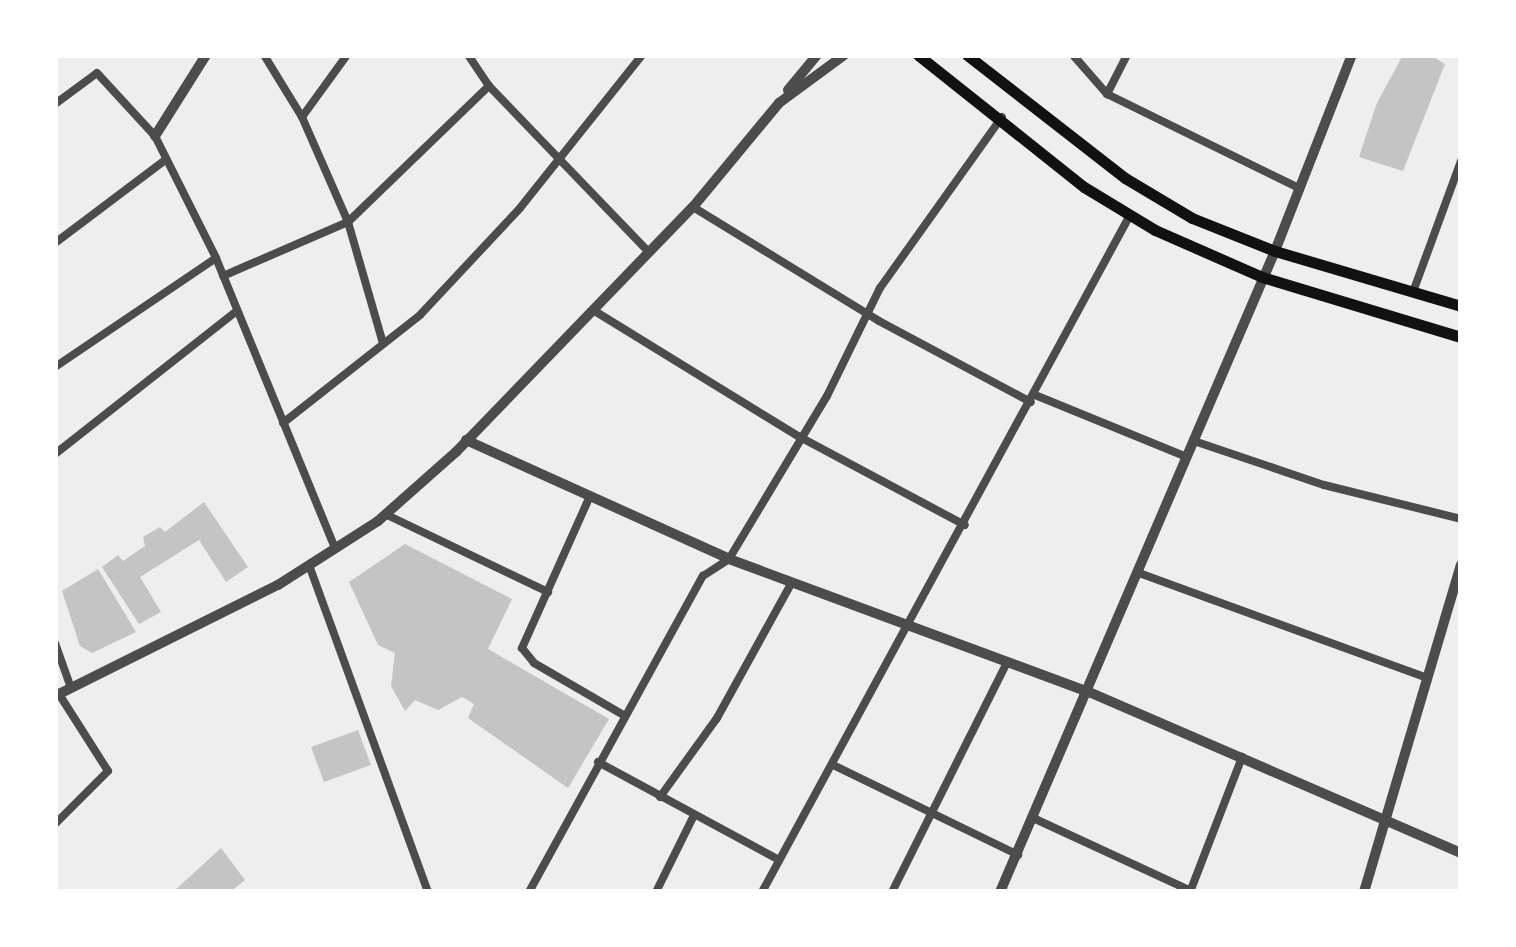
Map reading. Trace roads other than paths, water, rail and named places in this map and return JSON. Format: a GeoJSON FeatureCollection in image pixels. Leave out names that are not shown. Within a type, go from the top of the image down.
{"type":"FeatureCollection","features":[{"type":"Feature","properties":{"kind":"main road"},"geometry":{"type":"LineString","coordinates":[[918,55],[1002,116],[1055,165],[1130,217],[1262,277],[1461,336]]}},
{"type":"Feature","properties":{"kind":"main road"},"geometry":{"type":"LineString","coordinates":[[967,55],[1125,178],[1192,218],[1276,250],[1461,306]]}},
{"type":"Feature","properties":{"kind":"street"},"geometry":{"type":"LineString","coordinates":[[155,136],[206,55]]}},
{"type":"Feature","properties":{"kind":"street"},"geometry":{"type":"LineString","coordinates":[[264,55],[302,117],[348,222],[383,343]]}},
{"type":"Feature","properties":{"kind":"street"},"geometry":{"type":"LineString","coordinates":[[302,117],[347,55]]}},
{"type":"Feature","properties":{"kind":"street"},"geometry":{"type":"LineString","coordinates":[[468,55],[556,162],[649,252]]}},
{"type":"Feature","properties":{"kind":"street"},"geometry":{"type":"LineString","coordinates":[[283,423],[420,314],[556,162],[642,55]]}},
{"type":"Feature","properties":{"kind":"street"},"geometry":{"type":"LineString","coordinates":[[55,824],[108,770],[57,695],[309,564],[385,514],[466,440],[693,207],[817,55]]}},
{"type":"Feature","properties":{"kind":"street"},"geometry":{"type":"LineString","coordinates":[[779,103],[844,55]]}},
{"type":"Feature","properties":{"kind":"street"},"geometry":{"type":"LineString","coordinates":[[1073,55],[1107,94],[1299,188]]}},
{"type":"Feature","properties":{"kind":"street"},"geometry":{"type":"LineString","coordinates":[[1107,94],[1127,55]]}},
{"type":"Feature","properties":{"kind":"street"},"geometry":{"type":"LineString","coordinates":[[1000,892],[1276,250],[1352,55]]}},
{"type":"Feature","properties":{"kind":"street"},"geometry":{"type":"LineString","coordinates":[[55,104],[97,73],[155,136],[216,258],[335,548]]}},
{"type":"Feature","properties":{"kind":"street"},"geometry":{"type":"LineString","coordinates":[[223,276],[348,222],[490,86]]}},
{"type":"Feature","properties":{"kind":"street"},"geometry":{"type":"LineString","coordinates":[[529,892],[703,576],[728,559],[798,436],[827,396],[867,312],[1002,116]]}},
{"type":"Feature","properties":{"kind":"street"},"geometry":{"type":"LineString","coordinates":[[55,243],[165,160]]}},
{"type":"Feature","properties":{"kind":"street"},"geometry":{"type":"LineString","coordinates":[[1414,292],[1461,161]]}},
{"type":"Feature","properties":{"kind":"street"},"geometry":{"type":"LineString","coordinates":[[693,207],[867,312],[1033,398],[1187,457]]}},
{"type":"Feature","properties":{"kind":"street"},"geometry":{"type":"LineString","coordinates":[[762,892],[910,628],[1130,217]]}},
{"type":"Feature","properties":{"kind":"street"},"geometry":{"type":"LineString","coordinates":[[55,367],[216,258]]}},
{"type":"Feature","properties":{"kind":"street"},"geometry":{"type":"LineString","coordinates":[[55,454],[237,310]]}},
{"type":"Feature","properties":{"kind":"street"},"geometry":{"type":"LineString","coordinates":[[593,310],[798,436],[965,524]]}},
{"type":"Feature","properties":{"kind":"street"},"geometry":{"type":"LineString","coordinates":[[466,440],[728,559],[1089,692],[1461,853]]}},
{"type":"Feature","properties":{"kind":"street"},"geometry":{"type":"LineString","coordinates":[[1194,442],[1324,485],[1461,520]]}},
{"type":"Feature","properties":{"kind":"street"},"geometry":{"type":"LineString","coordinates":[[590,496],[523,640],[526,657],[624,716]]}},
{"type":"Feature","properties":{"kind":"street"},"geometry":{"type":"LineString","coordinates":[[385,514],[548,592]]}},
{"type":"Feature","properties":{"kind":"street"},"geometry":{"type":"LineString","coordinates":[[309,564],[428,892]]}},
{"type":"Feature","properties":{"kind":"street"},"geometry":{"type":"LineString","coordinates":[[1364,892],[1461,565]]}},
{"type":"Feature","properties":{"kind":"street"},"geometry":{"type":"LineString","coordinates":[[1139,573],[1428,678]]}},
{"type":"Feature","properties":{"kind":"street"},"geometry":{"type":"LineString","coordinates":[[660,797],[717,718],[790,584]]}},
{"type":"Feature","properties":{"kind":"street"},"geometry":{"type":"LineString","coordinates":[[55,642],[71,688]]}},
{"type":"Feature","properties":{"kind":"street"},"geometry":{"type":"LineString","coordinates":[[892,892],[1008,662]]}},
{"type":"Feature","properties":{"kind":"street"},"geometry":{"type":"LineString","coordinates":[[1034,818],[1190,891],[1242,757]]}},
{"type":"Feature","properties":{"kind":"street"},"geometry":{"type":"LineString","coordinates":[[598,762],[779,860]]}},
{"type":"Feature","properties":{"kind":"street"},"geometry":{"type":"LineString","coordinates":[[832,765],[934,810],[1018,854]]}},
{"type":"Feature","properties":{"kind":"street"},"geometry":{"type":"LineString","coordinates":[[656,892],[694,815]]}}]}
